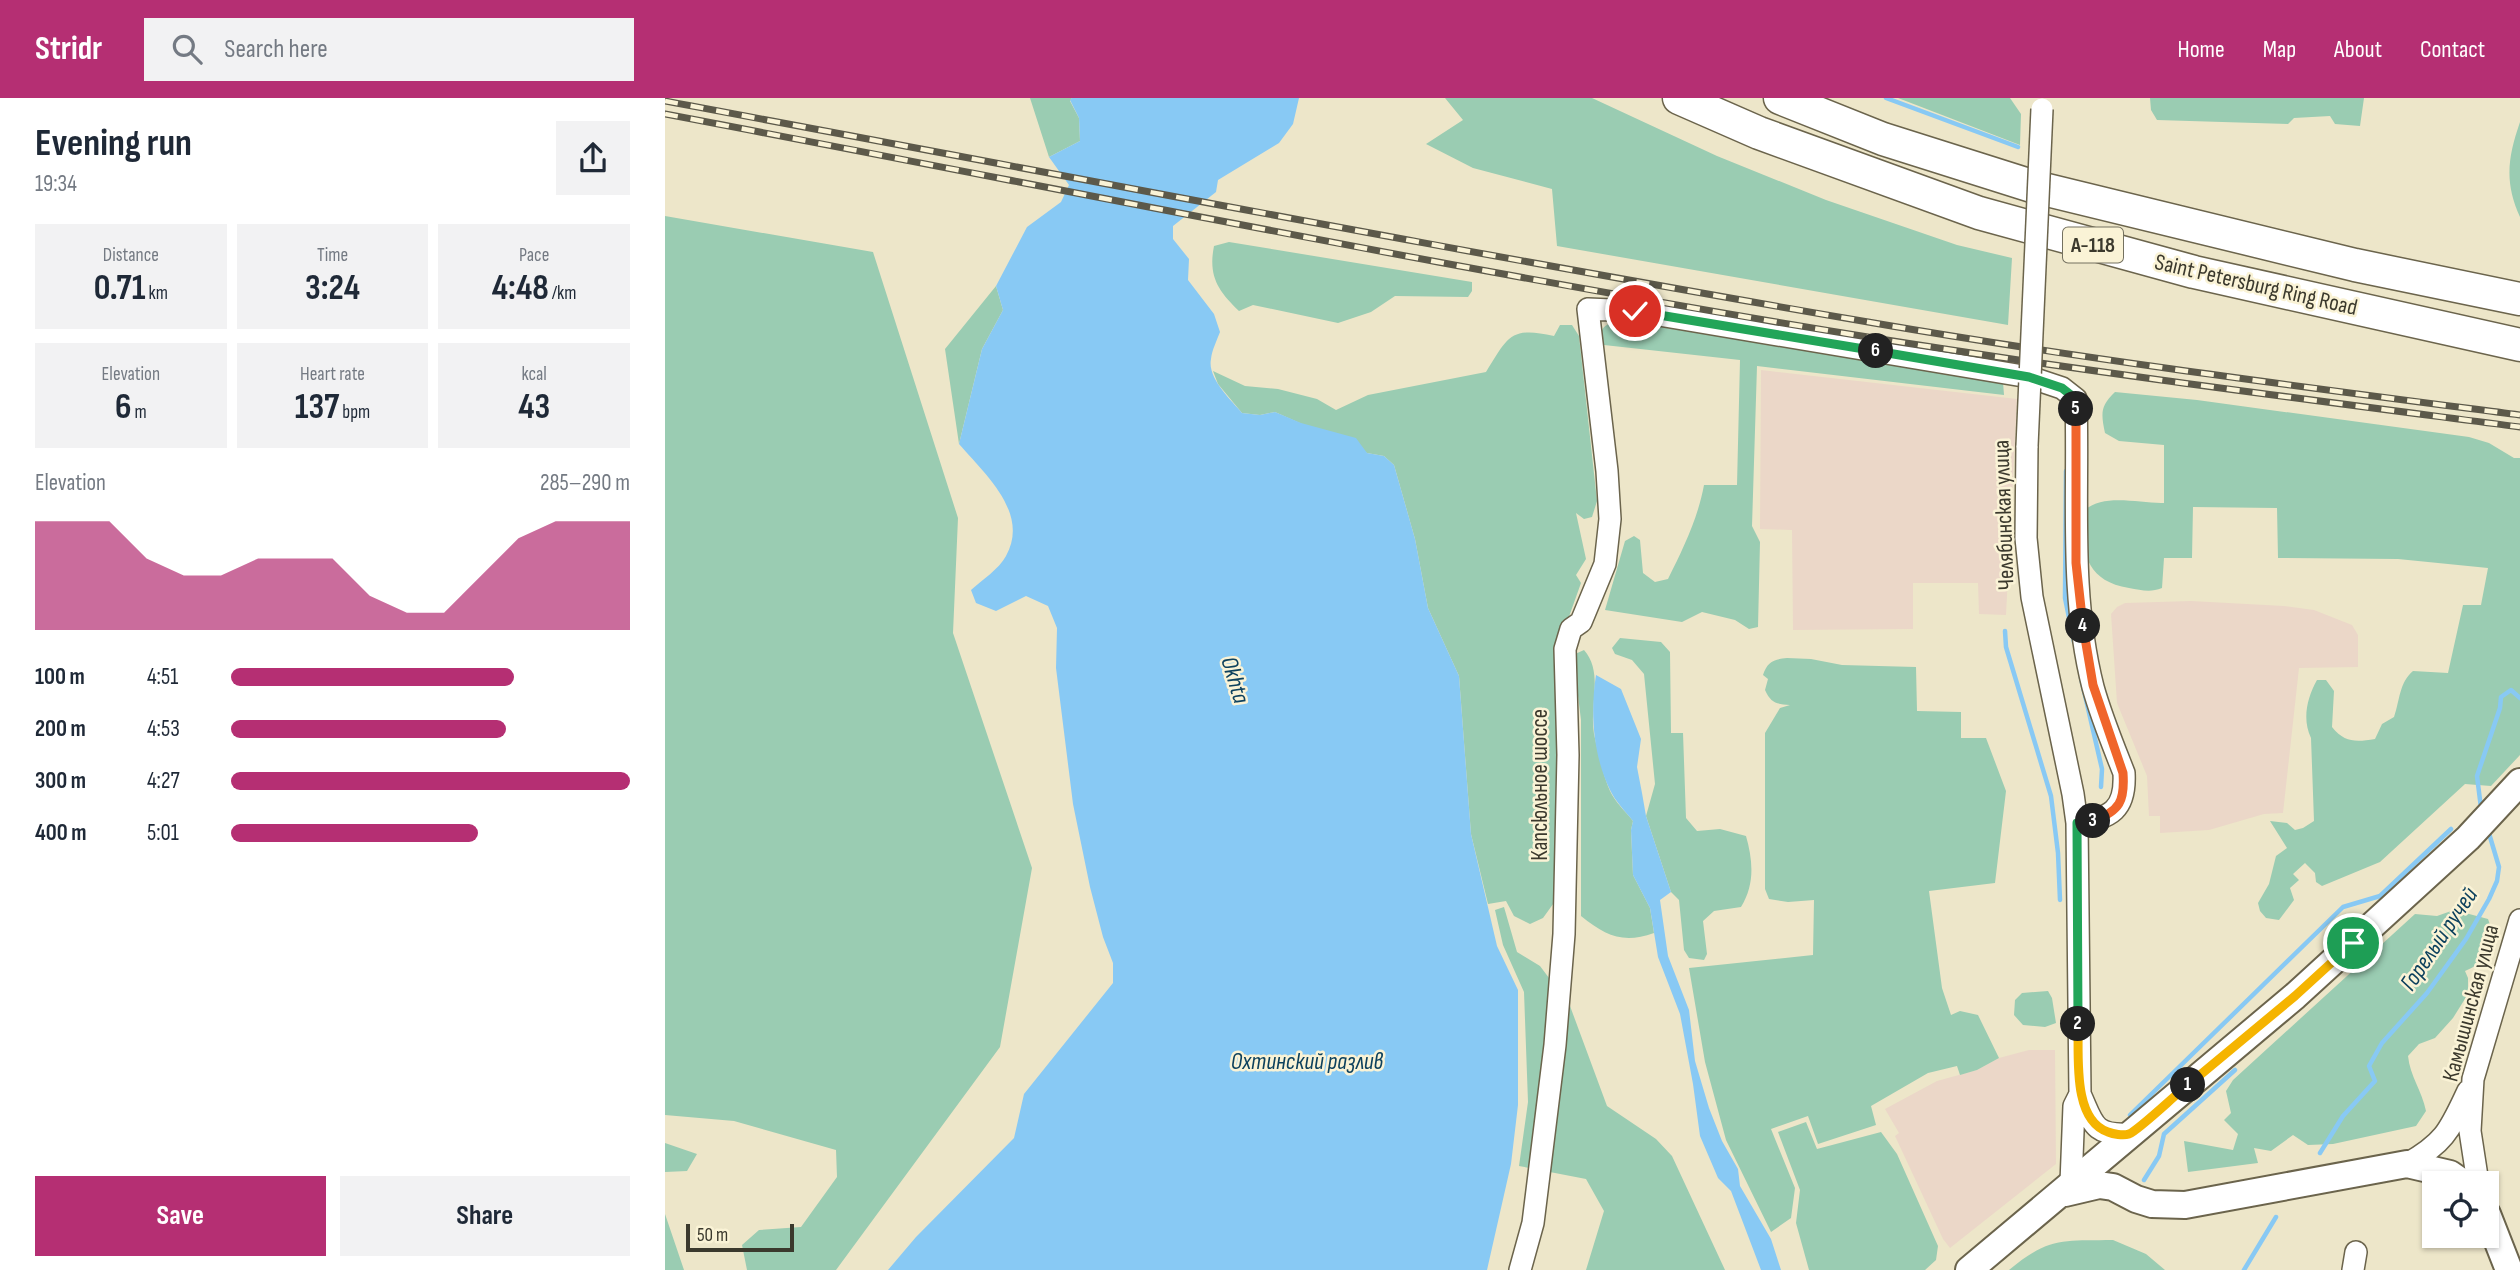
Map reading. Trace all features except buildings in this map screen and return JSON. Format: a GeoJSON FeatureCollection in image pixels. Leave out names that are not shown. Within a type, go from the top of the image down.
{"type":"FeatureCollection","features":[{"type":"Feature","properties":{"kind":"highway","name":"Saint Petersburg Ring Road"},"geometry":{"type":"LineString","coordinates":[[1679,98],[1759,133],[1979,213],[2194,272],[2520,345]]}},
{"type":"Feature","properties":{"kind":"highway","name":"Saint Petersburg Ring Road"},"geometry":{"type":"LineString","coordinates":[[1780,98],[1883,139],[2035,187],[2355,265],[2520,299]]}},
{"type":"Feature","properties":{"kind":"main road"},"geometry":{"type":"LineString","coordinates":[[1969,1270],[2295,996],[2468,838],[2520,782]]}},
{"type":"Feature","properties":{"kind":"main road"},"geometry":{"type":"LineString","coordinates":[[2065,1189],[2099,1185],[2113,1187],[2152,1204],[2185,1205],[2407,1164],[2437,1171]]}},
{"type":"Feature","properties":{"kind":"main road"},"geometry":{"type":"LineString","coordinates":[[2499,1244],[2509,1270]]}},
{"type":"Feature","properties":{"kind":"street","name":"Челябинская улица"},"geometry":{"type":"LineString","coordinates":[[2042,104],[2027,446],[2026,538],[2032,597],[2077,823],[2080,1094],[2091,1121],[2101,1130],[2114,1134],[2129,1134]]}},
{"type":"Feature","properties":{"kind":"street","name":"Капсюльное шоссе"},"geometry":{"type":"LineString","coordinates":[[1520,1270],[1533,1223],[1555,1045],[1564,934],[1568,755],[1565,649],[1571,629],[1581,622],[1605,564],[1610,519],[1588,309],[1635,311],[2029,377],[2062,388],[2076,399],[2076,563],[2079,598],[2093,685],[2123,773],[2125,788],[2123,800],[2115,810],[2094,821],[2077,823]]}},
{"type":"Feature","properties":{"kind":"street","name":"Камышинская улица"},"geometry":{"type":"LineString","coordinates":[[2476,1171],[2470,1131],[2473,1079],[2520,920]]}},
{"type":"Feature","properties":{"kind":"street"},"geometry":{"type":"LineString","coordinates":[[2407,1164],[2440,1142],[2451,1129],[2473,1079]]}},
{"type":"Feature","properties":{"kind":"street","name":"Челябинская улица"},"geometry":{"type":"LineString","coordinates":[[2065,1189],[2074,1106],[2080,1094]]}},
{"type":"Feature","properties":{"kind":"shaded area"},"geometry":{"type":"Polygon","coordinates":[[[1761,370],[2017,399],[2006,615],[1979,614],[1978,583],[1913,583],[1913,629],[1793,630],[1792,530],[1760,529],[1761,370]]]}},
{"type":"Feature","properties":{"kind":"shaded area"},"geometry":{"type":"Polygon","coordinates":[[[2191,601],[2314,610],[2352,625],[2358,635],[2358,667],[2299,668],[2283,813],[2264,814],[2209,830],[2160,833],[2160,816],[2149,816],[2147,776],[2117,703],[2111,614],[2125,603],[2191,601]]]}},
{"type":"Feature","properties":{"kind":"shaded area"},"geometry":{"type":"Polygon","coordinates":[[[2029,1050],[2055,1050],[2056,1164],[1950,1248],[1943,1239],[1895,1136],[1899,1133],[1885,1109],[1937,1081],[1977,1070],[1999,1058],[2029,1050]]]}},
{"type":"Feature","properties":{"kind":"green space"},"geometry":{"type":"Polygon","coordinates":[[[1030,98],[1072,98],[1070,101],[1079,118],[1080,141],[1049,157],[1030,98]]]}},
{"type":"Feature","properties":{"kind":"green space"},"geometry":{"type":"Polygon","coordinates":[[[1445,98],[1592,98],[1717,156],[1826,200],[1957,245],[2012,258],[2008,325],[1557,246],[1552,189],[1473,168],[1426,144],[1463,120],[1445,98]]]}},
{"type":"Feature","properties":{"kind":"green space"},"geometry":{"type":"Polygon","coordinates":[[[1898,98],[2010,98],[2021,114],[2020,145],[1898,98]]]}},
{"type":"Feature","properties":{"kind":"green space"},"geometry":{"type":"Polygon","coordinates":[[[2150,98],[2364,98],[2360,126],[2335,124],[2330,116],[2294,118],[2288,124],[2157,120],[2151,110],[2150,98]]]}},
{"type":"Feature","properties":{"kind":"green space"},"geometry":{"type":"Polygon","coordinates":[[[2520,122],[2520,217],[2509,170],[2520,122]]]}},
{"type":"Feature","properties":{"kind":"green space"},"geometry":{"type":"Polygon","coordinates":[[[665,216],[873,252],[958,518],[953,633],[1032,868],[1000,1047],[836,1270],[747,1270],[742,1245],[759,1230],[801,1227],[837,1177],[836,1150],[734,1121],[665,1115],[665,216]]]}},
{"type":"Feature","properties":{"kind":"green space"},"geometry":{"type":"Polygon","coordinates":[[[1229,242],[1472,282],[1472,291],[1468,297],[1395,296],[1371,312],[1338,323],[1253,305],[1239,311],[1220,290],[1212,266],[1214,246],[1229,242]]]}},
{"type":"Feature","properties":{"kind":"green space"},"geometry":{"type":"Polygon","coordinates":[[[996,286],[1003,310],[982,349],[959,444],[945,349],[996,286]]]}},
{"type":"Feature","properties":{"kind":"green space"},"geometry":{"type":"Polygon","coordinates":[[[1623,321],[2003,382],[2004,395],[1757,366],[1752,526],[1760,542],[1758,627],[1749,629],[1735,620],[1702,612],[1682,622],[1605,610],[1625,541],[1634,536],[1640,540],[1643,573],[1655,582],[1668,579],[1694,521],[1704,485],[1737,485],[1740,360],[1604,345],[1600,339],[1604,327],[1623,321]]]}},
{"type":"Feature","properties":{"kind":"green space"},"geometry":{"type":"Polygon","coordinates":[[[1560,325],[1572,325],[1579,336],[1597,501],[1592,517],[1584,519],[1576,513],[1586,559],[1576,575],[1581,583],[1561,639],[1561,893],[1543,918],[1530,924],[1514,916],[1506,901],[1488,904],[1471,834],[1459,676],[1428,608],[1415,539],[1394,465],[1384,456],[1367,453],[1275,412],[1260,415],[1242,413],[1218,384],[1213,371],[1245,386],[1278,389],[1317,399],[1336,410],[1368,395],[1486,372],[1512,337],[1528,332],[1554,336],[1560,325]]]}},
{"type":"Feature","properties":{"kind":"green space"},"geometry":{"type":"Polygon","coordinates":[[[2115,392],[2197,400],[2469,437],[2489,443],[2514,458],[2520,458],[2520,755],[2491,786],[2465,784],[2380,862],[2322,886],[2316,882],[2315,873],[2305,863],[2293,874],[2299,880],[2290,888],[2294,900],[2279,920],[2266,918],[2258,903],[2269,884],[2276,856],[2287,848],[2270,821],[2287,823],[2295,830],[2314,821],[2311,738],[2306,716],[2308,701],[2317,680],[2326,680],[2334,691],[2332,727],[2351,740],[2375,739],[2382,724],[2394,717],[2402,686],[2413,671],[2448,673],[2463,605],[2481,605],[2488,568],[2398,559],[2278,558],[2277,508],[2193,507],[2192,558],[2164,558],[2162,588],[2145,591],[2114,584],[2094,571],[2089,562],[2083,539],[2083,512],[2100,502],[2122,500],[2164,503],[2164,445],[2119,441],[2105,433],[2103,411],[2115,392]]]}},
{"type":"Feature","properties":{"kind":"green space"},"geometry":{"type":"Polygon","coordinates":[[[1620,638],[1661,642],[1670,652],[1671,733],[1683,733],[1686,818],[1697,831],[1720,829],[1746,836],[1751,863],[1749,890],[1741,907],[1714,911],[1703,921],[1707,954],[1704,960],[1689,958],[1684,950],[1679,900],[1671,892],[1646,816],[1655,784],[1644,674],[1632,660],[1615,654],[1612,648],[1620,638]]]}},
{"type":"Feature","properties":{"kind":"green space"},"geometry":{"type":"Polygon","coordinates":[[[1584,650],[1590,659],[1595,679],[1593,723],[1603,771],[1612,795],[1633,821],[1633,875],[1650,908],[1654,933],[1633,938],[1607,933],[1581,916],[1581,720],[1573,655],[1584,650]]]}},
{"type":"Feature","properties":{"kind":"green space"},"geometry":{"type":"Polygon","coordinates":[[[1787,658],[1842,665],[1916,667],[1917,711],[1961,712],[1961,738],[1986,738],[2006,791],[1995,883],[1929,891],[1942,988],[1951,1015],[1960,1011],[1978,1015],[1999,1058],[1977,1070],[1960,1075],[1957,1066],[1928,1073],[1871,1106],[1876,1125],[1818,1144],[1808,1116],[1771,1129],[1795,1188],[1791,1218],[1771,1232],[1726,1140],[1705,1062],[1689,968],[1813,955],[1814,900],[1788,902],[1769,899],[1765,889],[1765,733],[1780,708],[1790,705],[1769,698],[1765,690],[1768,679],[1763,675],[1772,662],[1787,658]]]}},
{"type":"Feature","properties":{"kind":"green space"},"geometry":{"type":"Polygon","coordinates":[[[1504,907],[1517,952],[1540,966],[1570,1006],[1607,1106],[1656,1139],[1672,1156],[1725,1270],[1586,1270],[1604,1211],[1586,1179],[1519,1166],[1528,1102],[1524,992],[1503,945],[1495,910],[1504,907]]]}},
{"type":"Feature","properties":{"kind":"green space"},"geometry":{"type":"Polygon","coordinates":[[[2454,910],[2488,919],[2492,944],[2481,962],[2465,971],[2468,994],[2453,1018],[2435,1038],[2419,1044],[2408,1056],[2426,1111],[2416,1126],[2333,1144],[2308,1145],[2293,1135],[2271,1151],[2254,1148],[2258,1163],[2188,1172],[2184,1141],[2233,1150],[2238,1134],[2224,1120],[2231,1113],[2226,1091],[2233,1080],[2415,914],[2437,916],[2454,910]]]}},
{"type":"Feature","properties":{"kind":"green space"},"geometry":{"type":"Polygon","coordinates":[[[2048,991],[2052,998],[2056,1023],[2045,1027],[2023,1025],[2014,1015],[2015,1000],[2022,993],[2048,991]]]}},
{"type":"Feature","properties":{"kind":"green space"},"geometry":{"type":"Polygon","coordinates":[[[1806,1122],[1817,1149],[1881,1132],[1897,1154],[1938,1246],[1936,1260],[1925,1270],[1809,1270],[1796,1223],[1800,1190],[1778,1132],[1806,1122]]]}},
{"type":"Feature","properties":{"kind":"green space"},"geometry":{"type":"Polygon","coordinates":[[[665,1143],[697,1154],[687,1171],[665,1172],[665,1143]]]}},
{"type":"Feature","properties":{"kind":"green space"},"geometry":{"type":"Polygon","coordinates":[[[665,1214],[684,1270],[665,1270],[665,1214]]]}},
{"type":"Feature","properties":{"kind":"green space"},"geometry":{"type":"Polygon","coordinates":[[[2113,1240],[2146,1254],[2165,1270],[2009,1270],[2047,1246],[2069,1241],[2113,1240]]]}},
{"type":"Feature","properties":{"kind":"water","name":"Охтинский разлив"},"geometry":{"type":"Polygon","coordinates":[[[1299,98],[1293,124],[1279,143],[1218,180],[1216,192],[1173,226],[1173,239],[1189,259],[1188,280],[1214,314],[1220,332],[1212,356],[1213,374],[1242,413],[1260,415],[1275,412],[1301,423],[1356,438],[1367,453],[1384,456],[1394,465],[1415,539],[1428,608],[1459,676],[1471,834],[1497,946],[1518,990],[1518,1105],[1511,1164],[1487,1270],[888,1270],[916,1237],[1014,1138],[1024,1094],[1113,983],[1113,963],[1090,887],[1073,804],[1056,668],[1057,628],[1048,606],[1026,596],[996,611],[976,603],[971,590],[1003,561],[1012,540],[1012,525],[1009,510],[992,481],[959,444],[982,349],[1003,310],[996,286],[1027,227],[1061,202],[1069,185],[1049,157],[1080,141],[1079,118],[1070,100],[1299,98]]]}},
{"type":"Feature","properties":{"kind":"water"},"geometry":{"type":"Polygon","coordinates":[[[1596,675],[1621,689],[1641,739],[1637,767],[1646,816],[1671,892],[1660,900],[1668,956],[1689,1010],[1695,1061],[1722,1141],[1738,1169],[1740,1186],[1771,1239],[1781,1270],[1761,1270],[1731,1191],[1718,1178],[1700,1136],[1680,1014],[1658,957],[1650,908],[1633,875],[1633,821],[1610,790],[1600,763],[1593,719],[1596,675]]]}},
{"type":"Feature","properties":{"kind":"waterway"},"geometry":{"type":"LineString","coordinates":[[1886,98],[2018,147]]}},
{"type":"Feature","properties":{"kind":"waterway"},"geometry":{"type":"LineString","coordinates":[[2066,471],[2065,598],[2074,642]]}},
{"type":"Feature","properties":{"kind":"waterway"},"geometry":{"type":"LineString","coordinates":[[2005,631],[2006,647],[2051,796],[2060,900]]}},
{"type":"Feature","properties":{"kind":"waterway"},"geometry":{"type":"LineString","coordinates":[[2081,678],[2102,769],[2101,787]]}},
{"type":"Feature","properties":{"kind":"waterway","name":"Горелый ручей"},"geometry":{"type":"LineString","coordinates":[[2481,808],[2477,776],[2500,708],[2501,697],[2511,690],[2520,698]]}},
{"type":"Feature","properties":{"kind":"waterway"},"geometry":{"type":"LineString","coordinates":[[2130,1115],[2343,907],[2380,896],[2451,829]]}},
{"type":"Feature","properties":{"kind":"waterway","name":"Горелый ручей"},"geometry":{"type":"LineString","coordinates":[[2320,1153],[2343,1116],[2375,1081],[2369,1066],[2382,1043],[2427,993],[2466,939],[2489,899],[2497,881],[2499,867],[2488,830]]}},
{"type":"Feature","properties":{"kind":"waterway"},"geometry":{"type":"LineString","coordinates":[[2144,1180],[2159,1156],[2164,1134],[2235,1070]]}},
{"type":"Feature","properties":{"kind":"waterway","name":"Горелый ручей"},"geometry":{"type":"LineString","coordinates":[[2244,1270],[2276,1217]]}},
{"type":"Feature","properties":{"kind":"railway"},"geometry":{"type":"LineString","coordinates":[[665,101],[1420,242],[1874,323],[2116,361],[2520,415]]}},
{"type":"Feature","properties":{"kind":"railway"},"geometry":{"type":"LineString","coordinates":[[665,114],[1420,259],[1722,313],[2035,362],[2520,427]]}},
{"type":"Feature","properties":{"kind":"route"},"geometry":{"type":"LineString","coordinates":[[1635,311],[2029,377],[2062,388],[2076,399],[2076,563],[2079,598],[2093,685],[2123,773],[2125,788],[2123,800],[2115,810],[2094,821],[2077,823],[2080,1094],[2091,1121],[2101,1130],[2114,1134],[2129,1134],[2295,996],[2353,943]]}},
{"type":"Feature","properties":{"kind":"water label","name":"Okhta"},"geometry":{"type":"Point","coordinates":[1235,680]}}]}
